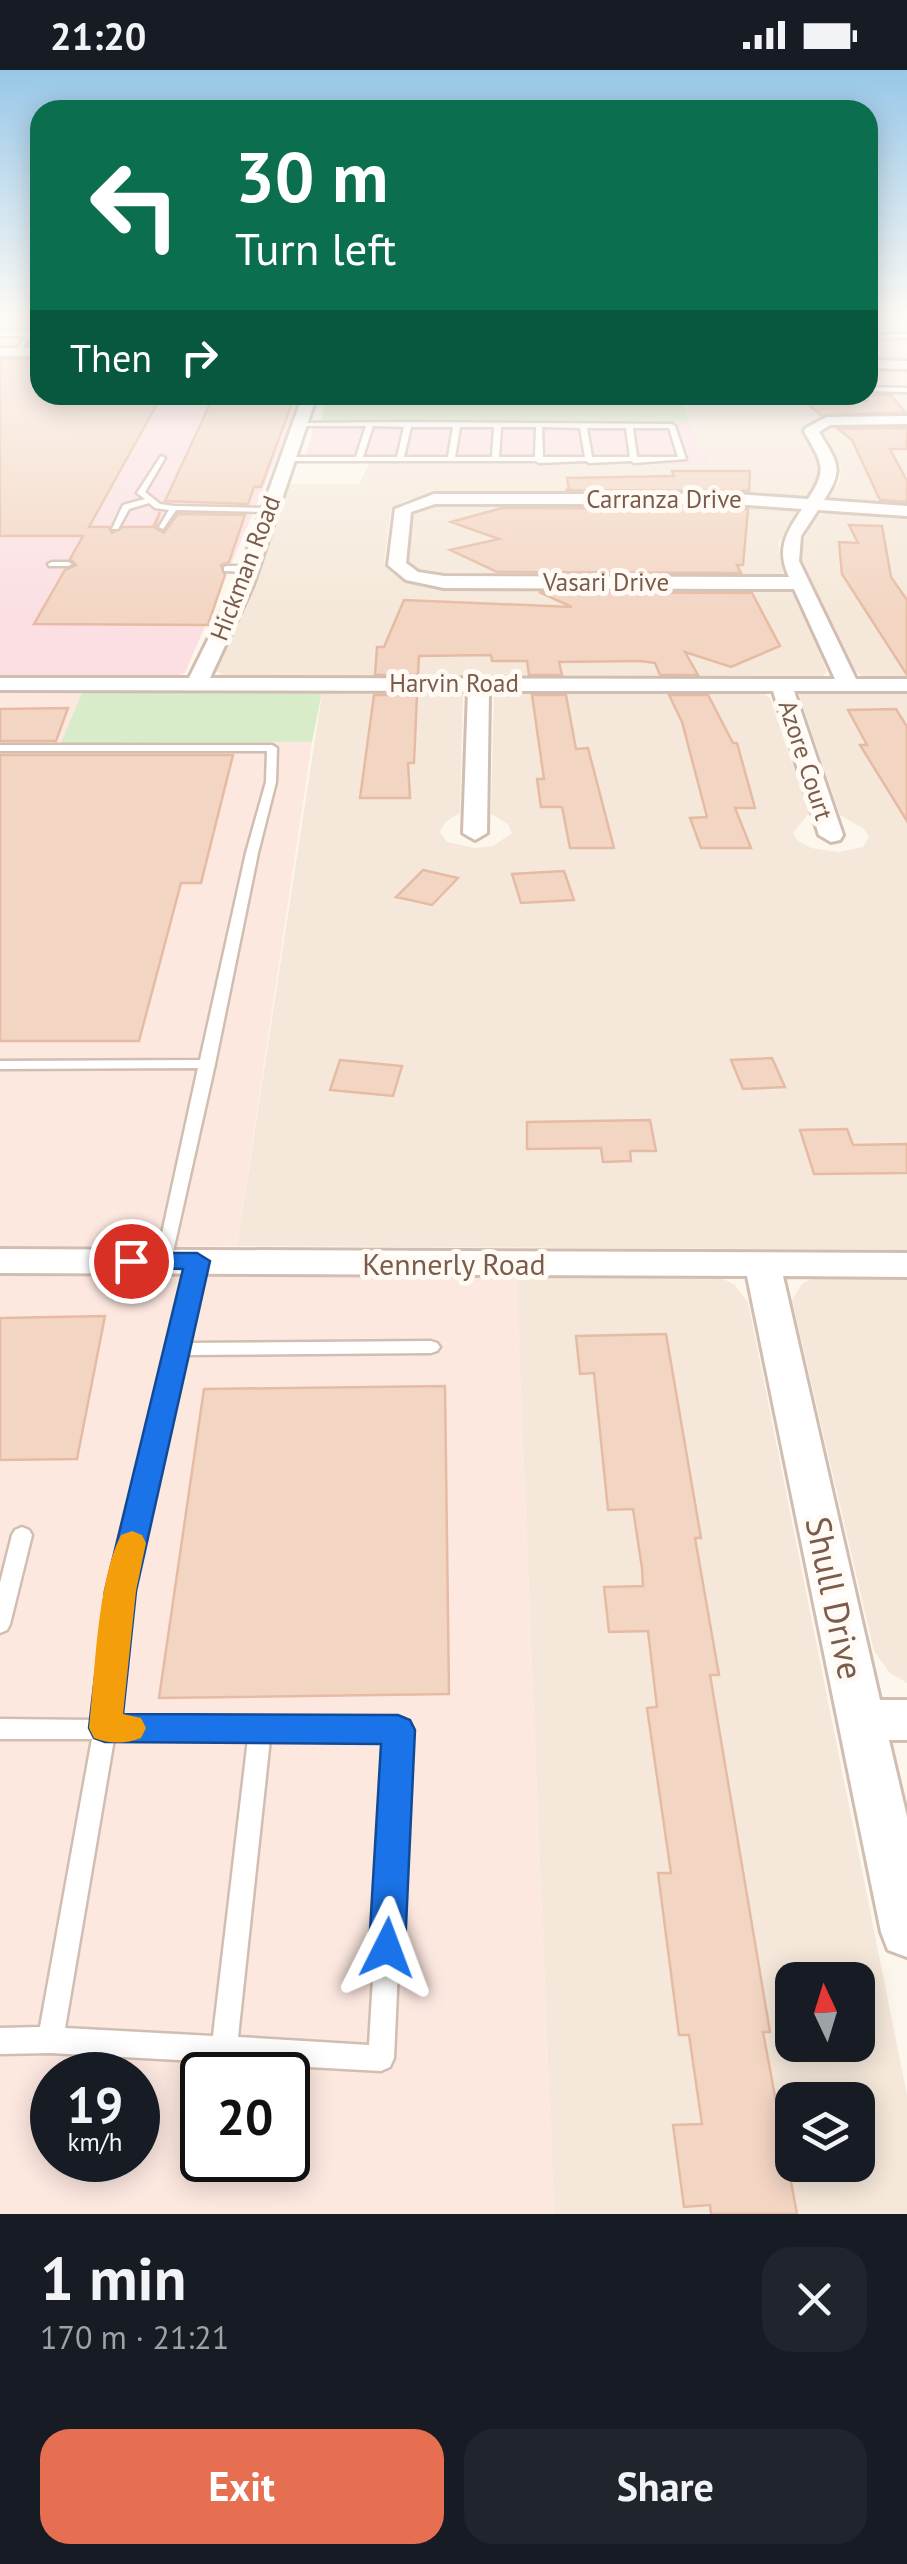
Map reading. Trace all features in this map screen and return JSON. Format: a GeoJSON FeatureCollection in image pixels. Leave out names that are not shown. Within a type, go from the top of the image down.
{"type":"FeatureCollection","features":[{"type":"Feature","properties":{"kind":"street","name":"Hickman Road"},"geometry":{"type":"LineString","coordinates":[[197,683],[249,569],[302,414]]}},
{"type":"Feature","properties":{"kind":"street"},"geometry":{"type":"LineString","coordinates":[[848,684],[790,561],[788,545],[832,471],[811,430],[818,424],[907,420]]}},
{"type":"Feature","properties":{"kind":"street","name":"Carranza Drive"},"geometry":{"type":"LineString","coordinates":[[412,576],[397,565],[403,509],[422,501],[734,499],[907,510]]}},
{"type":"Feature","properties":{"kind":"street","name":"Vasari Drive"},"geometry":{"type":"LineString","coordinates":[[412,576],[444,582],[800,583]]}},
{"type":"Feature","properties":{"kind":"street"},"geometry":{"type":"LineString","coordinates":[[475,833],[478,682]]}},
{"type":"Feature","properties":{"kind":"street","name":"Harvin Road"},"geometry":{"type":"LineString","coordinates":[[0,684],[907,684]]}},
{"type":"Feature","properties":{"kind":"street","name":"Azore Court"},"geometry":{"type":"LineString","coordinates":[[781,684],[831,835]]}},
{"type":"Feature","properties":{"kind":"street","name":"Kennerly Road"},"geometry":{"type":"LineString","coordinates":[[0,1261],[907,1265]]}},
{"type":"Feature","properties":{"kind":"street","name":"Shull Drive"},"geometry":{"type":"LineString","coordinates":[[763,1265],[907,1932]]}},
{"type":"Feature","properties":{"kind":"street"},"geometry":{"type":"LineString","coordinates":[[861,1720],[907,1720]]}},
{"type":"Feature","properties":{"kind":"lane"},"geometry":{"type":"LineString","coordinates":[[284,459],[682,459],[672,426],[298,424]]}},
{"type":"Feature","properties":{"kind":"lane"},"geometry":{"type":"LineString","coordinates":[[359,460],[370,424]]}},
{"type":"Feature","properties":{"kind":"lane"},"geometry":{"type":"LineString","coordinates":[[400,460],[408,424]]}},
{"type":"Feature","properties":{"kind":"lane"},"geometry":{"type":"LineString","coordinates":[[451,460],[457,424]]}},
{"type":"Feature","properties":{"kind":"lane"},"geometry":{"type":"LineString","coordinates":[[495,460],[498,425]]}},
{"type":"Feature","properties":{"kind":"lane"},"geometry":{"type":"LineString","coordinates":[[538,460],[539,425]]}},
{"type":"Feature","properties":{"kind":"lane"},"geometry":{"type":"LineString","coordinates":[[583,425],[589,461]]}},
{"type":"Feature","properties":{"kind":"lane"},"geometry":{"type":"LineString","coordinates":[[628,425],[634,461]]}},
{"type":"Feature","properties":{"kind":"lane"},"geometry":{"type":"LineString","coordinates":[[162,458],[141,494],[148,500],[174,508],[270,510]]}},
{"type":"Feature","properties":{"kind":"lane"},"geometry":{"type":"LineString","coordinates":[[116,527],[126,506],[148,500]]}},
{"type":"Feature","properties":{"kind":"lane"},"geometry":{"type":"LineString","coordinates":[[163,527],[174,508]]}},
{"type":"Feature","properties":{"kind":"lane"},"geometry":{"type":"LineString","coordinates":[[52,564],[68,564]]}},
{"type":"Feature","properties":{"kind":"lane"},"geometry":{"type":"LineString","coordinates":[[226,569],[249,569]]}},
{"type":"Feature","properties":{"kind":"lane"},"geometry":{"type":"LineString","coordinates":[[0,748],[272,748],[271,782],[252,853],[208,1064],[181,1261],[176,1349],[120,1591],[105,1728],[50,2040]]}},
{"type":"Feature","properties":{"kind":"lane"},"geometry":{"type":"LineString","coordinates":[[0,1066],[208,1064]]}},
{"type":"Feature","properties":{"kind":"lane"},"geometry":{"type":"LineString","coordinates":[[176,1349],[432,1347]]}},
{"type":"Feature","properties":{"kind":"lane"},"geometry":{"type":"LineString","coordinates":[[0,1624],[22,1535]]}},
{"type":"Feature","properties":{"kind":"lane"},"geometry":{"type":"LineString","coordinates":[[0,1729],[398,1730],[381,2058],[50,2040],[0,2041]]}},
{"type":"Feature","properties":{"kind":"lane"},"geometry":{"type":"LineString","coordinates":[[224,2049],[260,1729]]}},
{"type":"Feature","properties":{"kind":"shaded area"},"geometry":{"type":"Polygon","coordinates":[[[0,414],[295,414],[185,673],[169,678],[0,677],[0,414]]]}},
{"type":"Feature","properties":{"kind":"shaded area"},"geometry":{"type":"Polygon","coordinates":[[[688,414],[907,414],[907,418],[834,418],[804,425],[802,430],[822,471],[812,494],[800,498],[432,496],[405,500],[391,509],[384,563],[395,575],[445,586],[774,587],[798,596],[827,672],[822,677],[230,679],[216,671],[289,484],[359,484],[370,462],[708,465],[688,414]]]}},
{"type":"Feature","properties":{"kind":"shaded area"},"geometry":{"type":"Polygon","coordinates":[[[315,421],[690,422],[709,465],[304,461],[315,421]]]}},
{"type":"Feature","properties":{"kind":"shaded area"},"geometry":{"type":"Polygon","coordinates":[[[907,423],[907,507],[833,501],[830,497],[840,480],[841,468],[819,429],[832,424],[907,423]]]}},
{"type":"Feature","properties":{"kind":"shaded area"},"geometry":{"type":"Polygon","coordinates":[[[734,502],[781,506],[798,514],[778,543],[783,573],[774,578],[442,578],[424,575],[408,562],[413,510],[432,503],[734,502]]]}},
{"type":"Feature","properties":{"kind":"shaded area"},"geometry":{"type":"Polygon","coordinates":[[[840,511],[907,514],[907,681],[863,677],[852,668],[800,559],[800,545],[818,515],[840,511]]]}},
{"type":"Feature","properties":{"kind":"shaded area"},"geometry":{"type":"Polygon","coordinates":[[[323,687],[463,694],[460,813],[445,822],[440,832],[447,842],[475,848],[493,846],[512,833],[508,824],[491,814],[494,691],[747,688],[761,692],[770,698],[809,813],[793,833],[811,848],[839,852],[863,847],[869,837],[864,829],[840,815],[799,695],[805,691],[907,688],[907,1250],[237,1246],[323,687]]]}},
{"type":"Feature","properties":{"kind":"shaded area"},"geometry":{"type":"Polygon","coordinates":[[[84,688],[62,743],[312,742],[237,1246],[0,1246],[0,689],[84,688]]]}},
{"type":"Feature","properties":{"kind":"shaded area"},"geometry":{"type":"Polygon","coordinates":[[[0,1270],[516,1273],[554,2214],[0,2214],[0,1270]]]}},
{"type":"Feature","properties":{"kind":"shaded area"},"geometry":{"type":"Polygon","coordinates":[[[516,1273],[712,1273],[735,1285],[748,1302],[907,2095],[907,2214],[554,2214],[516,1273]]]}},
{"type":"Feature","properties":{"kind":"shaded area"},"geometry":{"type":"Polygon","coordinates":[[[907,1274],[907,1683],[890,1673],[874,1651],[792,1300],[802,1284],[818,1275],[907,1274]]]}},
{"type":"Feature","properties":{"kind":"green space"},"geometry":{"type":"Polygon","coordinates":[[[323,414],[687,414],[690,422],[321,421],[323,414]]]}},
{"type":"Feature","properties":{"kind":"green space"},"geometry":{"type":"Polygon","coordinates":[[[323,687],[312,742],[61,743],[84,688],[323,687]]]}},
{"type":"Feature","properties":{"kind":"building"},"geometry":{"type":"Polygon","coordinates":[[[0,414],[151,414],[89,527],[109,527],[112,533],[123,527],[153,527],[160,512],[155,528],[164,533],[178,514],[245,515],[229,562],[221,565],[225,575],[208,625],[34,624],[65,570],[76,565],[70,559],[83,536],[0,536],[0,414]]]}},
{"type":"Feature","properties":{"kind":"building"},"geometry":{"type":"Polygon","coordinates":[[[205,414],[288,414],[261,487],[254,487],[248,504],[165,501],[205,414]]]}},
{"type":"Feature","properties":{"kind":"building"},"geometry":{"type":"Polygon","coordinates":[[[907,428],[907,449],[890,449],[907,481],[907,502],[880,500],[852,440],[838,429],[907,428]]]}},
{"type":"Feature","properties":{"kind":"building"},"geometry":{"type":"Polygon","coordinates":[[[672,471],[750,471],[749,491],[566,490],[567,478],[674,476],[672,471]]]}},
{"type":"Feature","properties":{"kind":"building"},"geometry":{"type":"Polygon","coordinates":[[[502,508],[748,509],[743,565],[737,565],[741,573],[497,572],[450,550],[499,539],[451,522],[502,508]]]}},
{"type":"Feature","properties":{"kind":"building"},"geometry":{"type":"Polygon","coordinates":[[[849,525],[882,526],[891,577],[907,600],[907,675],[842,574],[839,542],[858,543],[849,525]]]}},
{"type":"Feature","properties":{"kind":"building"},"geometry":{"type":"Polygon","coordinates":[[[539,592],[752,593],[780,646],[731,667],[685,652],[698,675],[660,675],[655,663],[640,661],[559,662],[562,675],[529,675],[527,661],[492,661],[491,655],[419,656],[418,675],[375,675],[377,647],[384,647],[404,600],[572,607],[539,592]]]}},
{"type":"Feature","properties":{"kind":"building"},"geometry":{"type":"Polygon","coordinates":[[[374,695],[417,695],[414,763],[408,763],[410,798],[360,798],[374,695]]]}},
{"type":"Feature","properties":{"kind":"building"},"geometry":{"type":"Polygon","coordinates":[[[532,695],[566,695],[576,749],[588,748],[614,848],[570,848],[562,807],[541,807],[537,779],[544,779],[532,695]]]}},
{"type":"Feature","properties":{"kind":"building"},"geometry":{"type":"Polygon","coordinates":[[[669,695],[708,695],[733,743],[737,743],[755,808],[735,808],[751,848],[701,848],[690,818],[707,817],[682,722],[669,695]]]}},
{"type":"Feature","properties":{"kind":"building"},"geometry":{"type":"Polygon","coordinates":[[[68,708],[56,741],[0,741],[0,709],[68,708]]]}},
{"type":"Feature","properties":{"kind":"building"},"geometry":{"type":"Polygon","coordinates":[[[896,709],[907,727],[907,821],[860,745],[867,745],[848,710],[896,709]]]}},
{"type":"Feature","properties":{"kind":"building"},"geometry":{"type":"Polygon","coordinates":[[[0,755],[233,755],[201,883],[181,883],[139,1041],[0,1041],[0,755]]]}},
{"type":"Feature","properties":{"kind":"building"},"geometry":{"type":"Polygon","coordinates":[[[423,870],[458,878],[432,905],[396,897],[423,870]]]}},
{"type":"Feature","properties":{"kind":"building"},"geometry":{"type":"Polygon","coordinates":[[[564,871],[574,900],[521,903],[512,874],[564,871]]]}},
{"type":"Feature","properties":{"kind":"building"},"geometry":{"type":"Polygon","coordinates":[[[772,1058],[785,1087],[743,1089],[731,1060],[772,1058]]]}},
{"type":"Feature","properties":{"kind":"building"},"geometry":{"type":"Polygon","coordinates":[[[340,1060],[402,1066],[393,1096],[330,1090],[340,1060]]]}},
{"type":"Feature","properties":{"kind":"building"},"geometry":{"type":"Polygon","coordinates":[[[650,1120],[656,1151],[630,1151],[631,1161],[603,1162],[601,1148],[527,1149],[527,1122],[650,1120]]]}},
{"type":"Feature","properties":{"kind":"building"},"geometry":{"type":"Polygon","coordinates":[[[847,1129],[853,1145],[907,1144],[907,1173],[814,1174],[800,1130],[847,1129]]]}},
{"type":"Feature","properties":{"kind":"building"},"geometry":{"type":"Polygon","coordinates":[[[105,1316],[77,1459],[0,1460],[0,1318],[105,1316]]]}},
{"type":"Feature","properties":{"kind":"building"},"geometry":{"type":"Polygon","coordinates":[[[666,1334],[701,1538],[695,1538],[719,1675],[710,1675],[770,2032],[763,2032],[775,2096],[775,2182],[791,2182],[797,2214],[711,2214],[710,2205],[684,2207],[673,2125],[702,2124],[689,2035],[679,2035],[658,1873],[671,1873],[647,1708],[657,1707],[648,1631],[609,1632],[604,1587],[643,1586],[642,1568],[633,1509],[608,1510],[594,1373],[580,1374],[576,1336],[666,1334]]]}},
{"type":"Feature","properties":{"kind":"building"},"geometry":{"type":"Polygon","coordinates":[[[445,1386],[449,1694],[159,1698],[204,1389],[445,1386]]]}},
{"type":"Feature","properties":{"kind":"slow traffic"},"geometry":{"type":"LineString","coordinates":[[129,1728],[105,1728],[120,1591],[132,1543]]}},
{"type":"Feature","properties":{"kind":"route"},"geometry":{"type":"LineString","coordinates":[[131,1261],[197,1261],[120,1591],[105,1728],[398,1730],[387,1948]]}}]}
